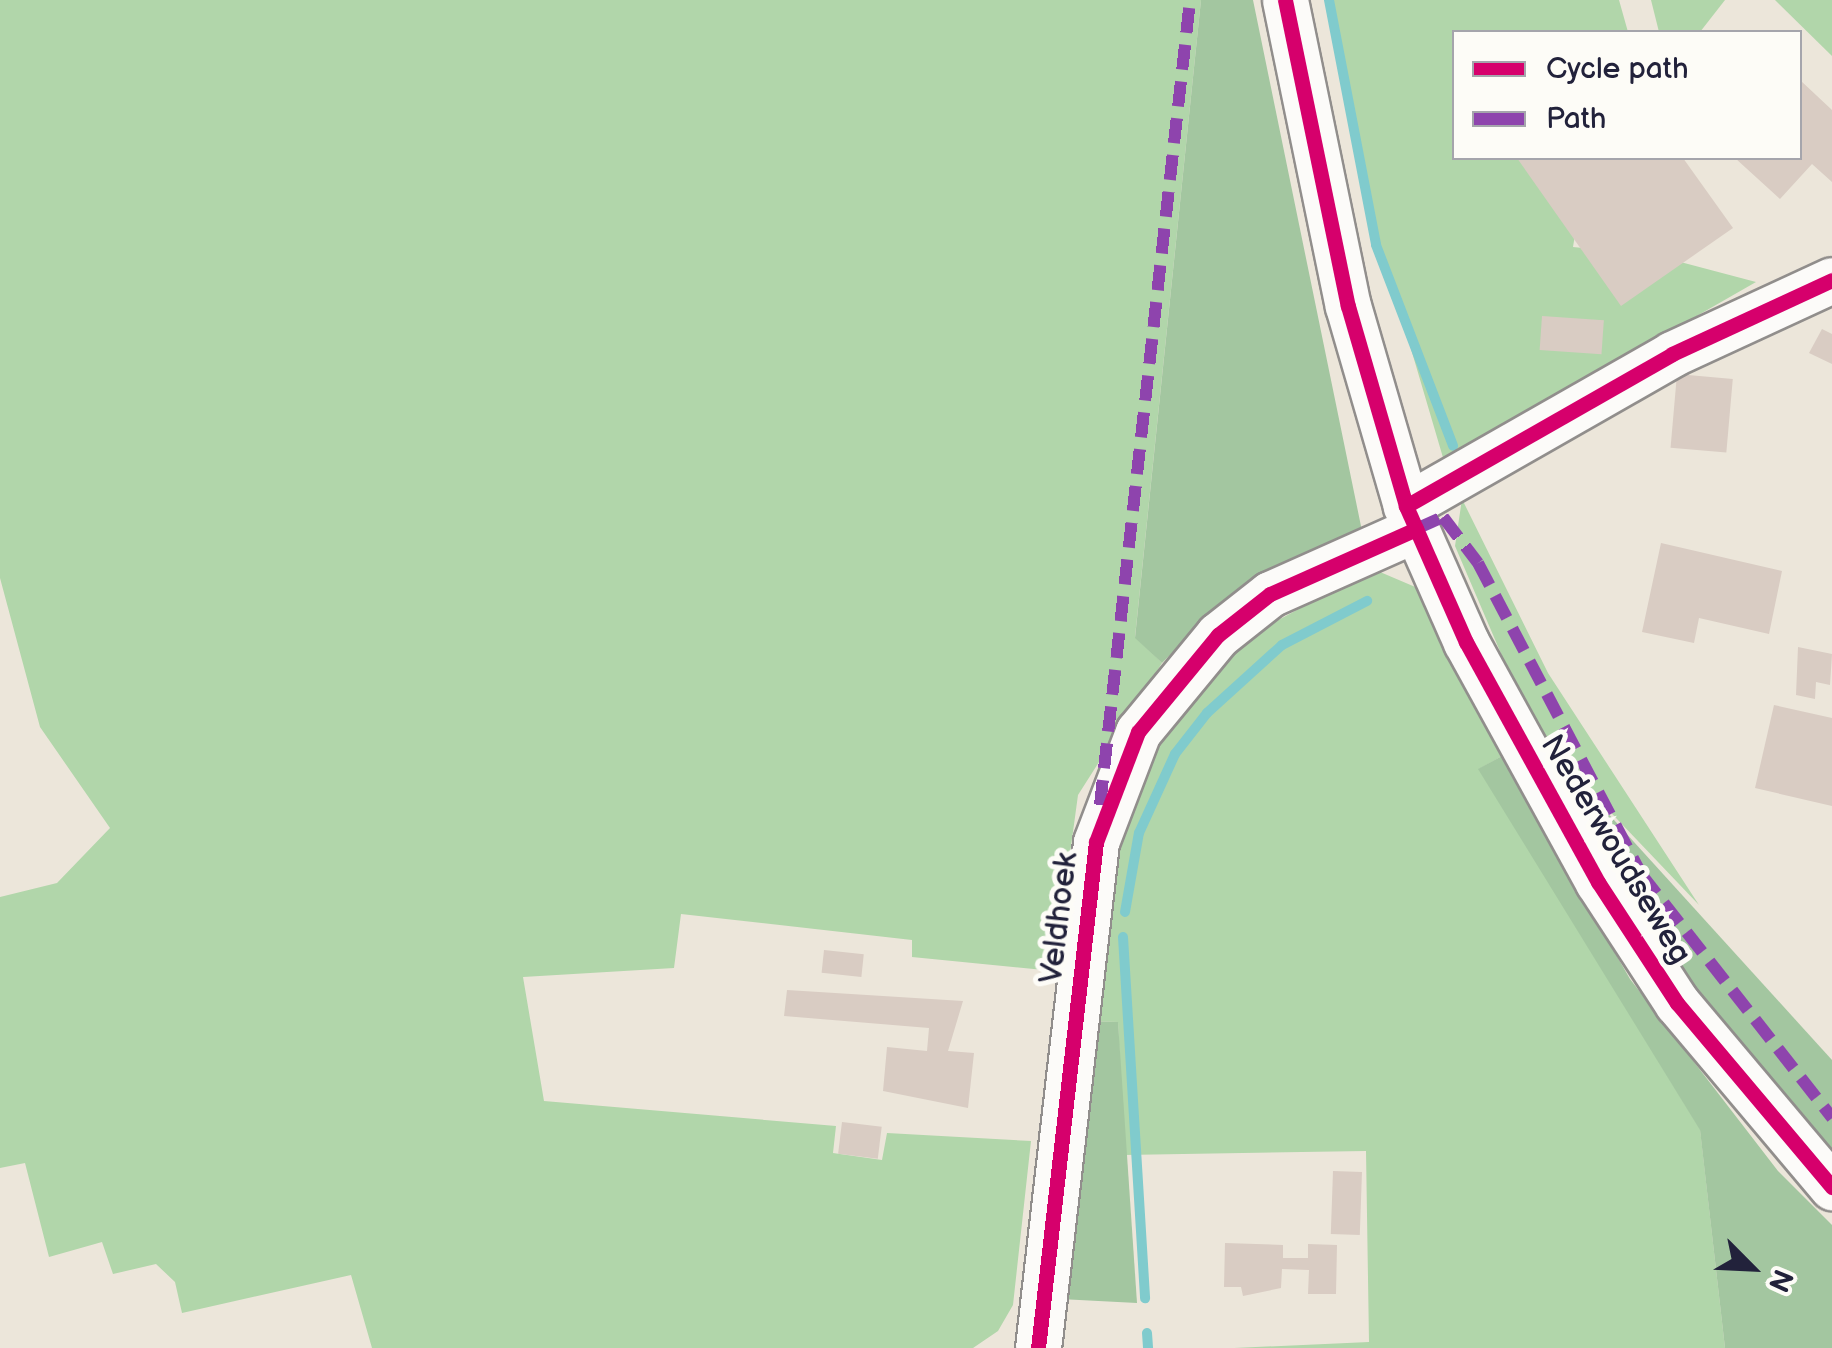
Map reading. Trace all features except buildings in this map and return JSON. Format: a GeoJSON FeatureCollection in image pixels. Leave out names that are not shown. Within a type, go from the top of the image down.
{"type":"FeatureCollection","features":[{"type":"Feature","properties":{"kind":"street","name":"Nederwoudseweg"},"geometry":{"type":"LineString","coordinates":[[1286,0],[1348,306],[1411,517],[1598,882],[1677,1002],[1832,1187]]}},
{"type":"Feature","properties":{"kind":"street"},"geometry":{"type":"LineString","coordinates":[[1411,517],[1672,354],[1832,280]]}},
{"type":"Feature","properties":{"kind":"street","name":"Veldhoek"},"geometry":{"type":"LineString","coordinates":[[1038,1348],[1096,842],[1138,732],[1218,635],[1270,594],[1411,517]]}},
{"type":"Feature","properties":{"kind":"green space"},"geometry":{"type":"Polygon","coordinates":[[[0,0],[1201,0],[1135,637],[1162,663],[1078,795],[1054,971],[912,957],[912,940],[681,914],[674,968],[523,977],[544,1101],[836,1126],[833,1153],[882,1160],[887,1133],[1031,1141],[1013,1305],[998,1331],[973,1348],[372,1348],[351,1275],[182,1313],[175,1282],[156,1264],[113,1274],[102,1242],[49,1257],[25,1163],[0,1168],[0,897],[57,883],[110,828],[40,727],[0,578],[0,0]]]}},
{"type":"Feature","properties":{"kind":"green space"},"geometry":{"type":"Polygon","coordinates":[[[1201,0],[1253,0],[1362,531],[1211,614],[1162,663],[1135,638],[1201,0]]]}},
{"type":"Feature","properties":{"kind":"green space"},"geometry":{"type":"Polygon","coordinates":[[[1327,0],[1619,0],[1627,30],[1452,30],[1452,160],[1653,160],[1652,173],[1584,179],[1573,247],[1654,255],[1756,282],[1444,461],[1376,230],[1327,0]]]}},
{"type":"Feature","properties":{"kind":"green space"},"geometry":{"type":"Polygon","coordinates":[[[1651,0],[1725,0],[1702,30],[1658,30],[1651,0]]]}},
{"type":"Feature","properties":{"kind":"green space"},"geometry":{"type":"Polygon","coordinates":[[[1775,0],[1832,0],[1832,56],[1775,0]]]}},
{"type":"Feature","properties":{"kind":"green space"},"geometry":{"type":"Polygon","coordinates":[[[1462,499],[1548,673],[1699,905],[1535,733],[1455,546],[1462,499]]]}},
{"type":"Feature","properties":{"kind":"green space"},"geometry":{"type":"Polygon","coordinates":[[[1373,569],[1420,589],[1502,756],[1479,769],[1700,1129],[1725,1348],[1234,1348],[1369,1342],[1366,1151],[1124,1155],[1118,1022],[1083,1021],[1119,800],[1200,677],[1269,625],[1373,569]]]}},
{"type":"Feature","properties":{"kind":"green space"},"geometry":{"type":"Polygon","coordinates":[[[1535,733],[1832,1060],[1832,1170],[1636,908],[1535,733]]]}},
{"type":"Feature","properties":{"kind":"green space"},"geometry":{"type":"Polygon","coordinates":[[[1502,756],[1630,979],[1778,1171],[1832,1225],[1832,1348],[1725,1348],[1700,1130],[1478,769],[1502,756]]]}},
{"type":"Feature","properties":{"kind":"green space"},"geometry":{"type":"Polygon","coordinates":[[[1083,1021],[1118,1022],[1137,1303],[1060,1299],[1083,1021]]]}},
{"type":"Feature","properties":{"kind":"waterway"},"geometry":{"type":"LineString","coordinates":[[1329,0],[1376,245],[1453,446]]}},
{"type":"Feature","properties":{"kind":"waterway"},"geometry":{"type":"LineString","coordinates":[[1125,912],[1139,833],[1175,754],[1207,713],[1282,645],[1367,601]]}},
{"type":"Feature","properties":{"kind":"waterway"},"geometry":{"type":"LineString","coordinates":[[1123,937],[1145,1298]]}},
{"type":"Feature","properties":{"kind":"waterway"},"geometry":{"type":"LineString","coordinates":[[1147,1333],[1148,1348]]}},
{"type":"Feature","properties":{"kind":"marked path"},"geometry":{"type":"LineString","coordinates":[[1100,805],[1190,0]]}},
{"type":"Feature","properties":{"kind":"marked path"},"geometry":{"type":"LineString","coordinates":[[1416,529],[1443,517],[1478,563],[1641,874],[1832,1118]]}},
{"type":"Feature","properties":{"kind":"cycle path"},"geometry":{"type":"LineString","coordinates":[[1285,0],[1348,306],[1406,506],[1466,642],[1598,882],[1677,1003],[1832,1187]]}},
{"type":"Feature","properties":{"kind":"cycle path"},"geometry":{"type":"LineString","coordinates":[[1406,506],[1672,354],[1832,280]]}},
{"type":"Feature","properties":{"kind":"cycle path"},"geometry":{"type":"LineString","coordinates":[[1038,1348],[1096,842],[1138,732],[1218,635],[1270,594],[1416,529]]}}]}
